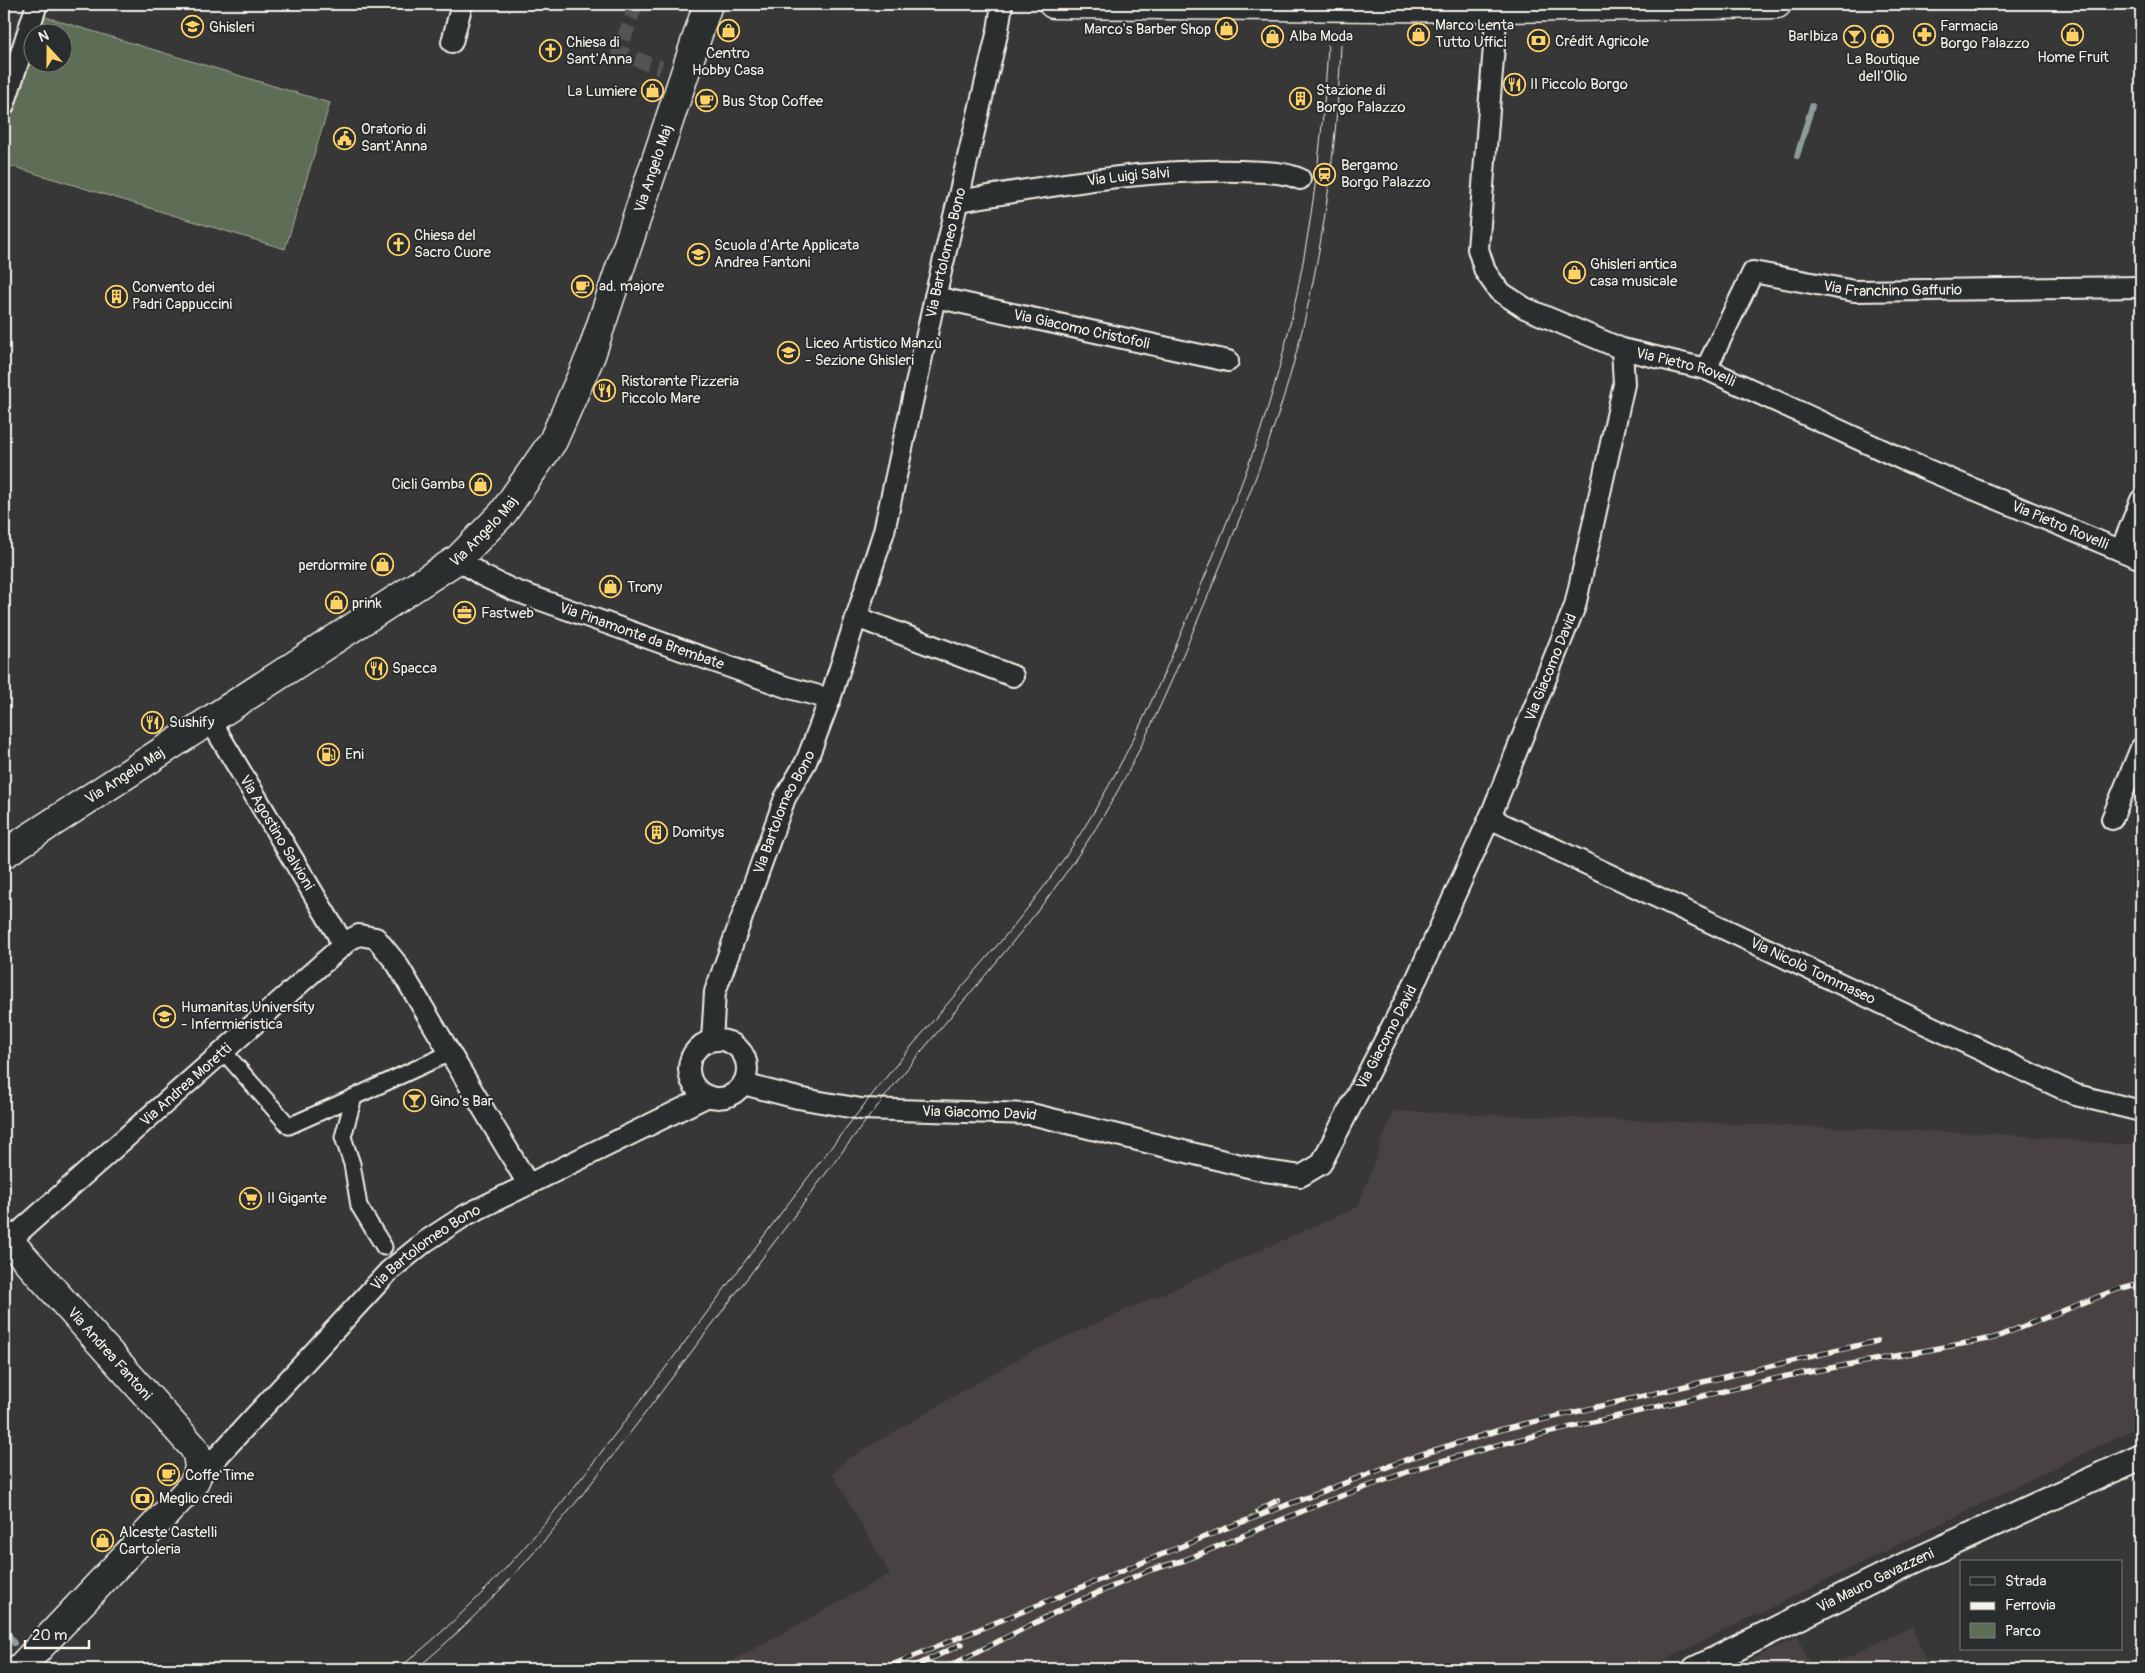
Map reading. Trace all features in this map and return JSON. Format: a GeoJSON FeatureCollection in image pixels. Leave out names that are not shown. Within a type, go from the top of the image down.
{"type":"FeatureCollection","features":[{"type":"Feature","properties":{"kind":"main road","name":"Via Angelo Maj"},"geometry":{"type":"LineString","coordinates":[[4,854],[458,560],[503,513],[553,440],[591,355],[708,4]]}},
{"type":"Feature","properties":{"kind":"main road"},"geometry":{"type":"LineString","coordinates":[[1053,4],[1497,6],[1777,4]]}},
{"type":"Feature","properties":{"kind":"main road","name":"Via Andrea Fantoni"},"geometry":{"type":"LineString","coordinates":[[7,1238],[194,1448]]}},
{"type":"Feature","properties":{"kind":"main road"},"geometry":{"type":"LineString","coordinates":[[194,1448],[199,1465],[196,1480]]}},
{"type":"Feature","properties":{"kind":"main road","name":"Via Bartolomeo Bono"},"geometry":{"type":"LineString","coordinates":[[19,1669],[196,1480]]}},
{"type":"Feature","properties":{"kind":"street"},"geometry":{"type":"LineString","coordinates":[[4,105],[37,4]]}},
{"type":"Feature","properties":{"kind":"street"},"geometry":{"type":"LineString","coordinates":[[452,42],[462,4]]}},
{"type":"Feature","properties":{"kind":"street","name":"Via Bartolomeo Bono"},"geometry":{"type":"LineString","coordinates":[[720,1041],[714,1008],[715,992],[785,798],[806,762],[830,699],[884,532],[935,297],[998,30],[1002,4]]}},
{"type":"Feature","properties":{"kind":"street","name":"Via Pietro Rovelli"},"geometry":{"type":"LineString","coordinates":[[1497,6],[1493,86],[1478,249],[1485,271],[1499,292],[1525,308],[1622,349],[1706,369],[1904,460],[2141,559]]}},
{"type":"Feature","properties":{"kind":"street","name":"Via Luigi Salvi"},"geometry":{"type":"LineString","coordinates":[[958,201],[1074,183],[1195,170],[1286,173],[1300,180]]}},
{"type":"Feature","properties":{"kind":"street","name":"Via Franchino Gaffurio"},"geometry":{"type":"LineString","coordinates":[[1706,369],[1753,272],[1854,291],[2141,287]]}},
{"type":"Feature","properties":{"kind":"street","name":"Via Giacomo Cristofoli"},"geometry":{"type":"LineString","coordinates":[[935,297],[1228,361]]}},
{"type":"Feature","properties":{"kind":"street","name":"Via Giacomo David"},"geometry":{"type":"LineString","coordinates":[[743,1084],[798,1098],[861,1109],[1031,1114],[1265,1171],[1302,1176],[1320,1164],[1328,1153],[1417,978],[1491,815],[1575,606],[1624,384],[1622,349]]}},
{"type":"Feature","properties":{"kind":"street"},"geometry":{"type":"LineString","coordinates":[[2121,550],[2141,500]]}},
{"type":"Feature","properties":{"kind":"street","name":"Via Pinamonte da Brembate"},"geometry":{"type":"LineString","coordinates":[[458,560],[483,576],[512,590],[786,687],[830,699]]}},
{"type":"Feature","properties":{"kind":"street"},"geometry":{"type":"LineString","coordinates":[[856,617],[1013,676]]}},
{"type":"Feature","properties":{"kind":"street","name":"Via Agostino Salvioni"},"geometry":{"type":"LineString","coordinates":[[210,720],[338,935],[341,947]]}},
{"type":"Feature","properties":{"kind":"street"},"geometry":{"type":"LineString","coordinates":[[2112,819],[2141,748]]}},
{"type":"Feature","properties":{"kind":"street","name":"Via Nicolò Tommaseo"},"geometry":{"type":"LineString","coordinates":[[1491,815],[1500,824],[2076,1095],[2141,1111]]}},
{"type":"Feature","properties":{"kind":"street","name":"Via Andrea Moretti"},"geometry":{"type":"LineString","coordinates":[[7,1238],[224,1052],[341,947],[359,935],[376,938],[397,964],[528,1184]]}},
{"type":"Feature","properties":{"kind":"street"},"geometry":{"type":"LineString","coordinates":[[701,1091],[689,1071],[692,1055],[697,1048],[720,1041],[740,1050],[744,1056],[747,1070],[743,1084]]}},
{"type":"Feature","properties":{"kind":"street"},"geometry":{"type":"LineString","coordinates":[[224,1052],[289,1126],[450,1053]]}},
{"type":"Feature","properties":{"kind":"street","name":"Via Bartolomeo Bono"},"geometry":{"type":"LineString","coordinates":[[196,1480],[389,1270],[426,1241],[466,1215],[667,1118],[701,1091],[716,1098],[731,1095],[743,1084]]}},
{"type":"Feature","properties":{"kind":"street"},"geometry":{"type":"LineString","coordinates":[[354,1097],[343,1137],[352,1164],[359,1206],[384,1248]]}},
{"type":"Feature","properties":{"kind":"street"},"geometry":{"type":"LineString","coordinates":[[194,1448],[214,1448],[230,1442]]}},
{"type":"Feature","properties":{"kind":"street","name":"Via Mauro Gavazzeni"},"geometry":{"type":"LineString","coordinates":[[1695,1669],[1903,1566],[2141,1457]]}},
{"type":"Feature","properties":{"kind":"shaded area"},"geometry":{"type":"Polygon","coordinates":[[[1393,1111],[1999,1134],[2141,1146],[2141,1425],[1646,1669],[718,1669],[890,1574],[833,1474],[846,1460],[1023,1356],[1358,1207],[1393,1111]]]}},
{"type":"Feature","properties":{"kind":"shaded area"},"geometry":{"type":"Polygon","coordinates":[[[1912,1626],[1929,1669],[1825,1669],[1912,1626]]]}},
{"type":"Feature","properties":{"kind":"shaded area"},"geometry":{"type":"Polygon","coordinates":[[[1797,1637],[1813,1669],[1734,1669],[1797,1637]]]}},
{"type":"Feature","properties":{"kind":"green space"},"geometry":{"type":"Polygon","coordinates":[[[42,16],[62,22],[40,22],[42,16]]]}},
{"type":"Feature","properties":{"kind":"green space"},"geometry":{"type":"Polygon","coordinates":[[[72,25],[330,103],[285,249],[4,164],[4,140],[24,72],[72,72],[72,25]]]}},
{"type":"Feature","properties":{"kind":"waterway"},"geometry":{"type":"LineString","coordinates":[[1797,156],[1812,106]]}},
{"type":"Feature","properties":{"kind":"waterway"},"geometry":{"type":"LineString","coordinates":[[4,1627],[14,1643]]}},
{"type":"Feature","properties":{"kind":"tunnel"},"geometry":{"type":"LineString","coordinates":[[636,4],[619,53],[661,68]]}},
{"type":"Feature","properties":{"kind":"tram line"},"geometry":{"type":"LineString","coordinates":[[398,1669],[432,1641],[492,1583],[573,1489],[859,1111],[1046,884],[1100,801],[1133,739],[1177,644],[1244,478],[1260,432],[1287,338],[1307,241],[1320,143],[1328,45]]}},
{"type":"Feature","properties":{"kind":"tram line"},"geometry":{"type":"LineString","coordinates":[[416,1669],[478,1612],[562,1520],[868,1118],[1048,897],[1087,842],[1120,787],[1163,700],[1214,582],[1258,471],[1287,386],[1309,302],[1324,217],[1335,131],[1341,45]]}},
{"type":"Feature","properties":{"kind":"railway"},"geometry":{"type":"LineString","coordinates":[[944,1669],[1070,1605],[1150,1570],[1185,1560],[1322,1503],[1418,1468],[1505,1443],[1787,1376],[1994,1338],[2118,1289],[2141,1283]]}},
{"type":"Feature","properties":{"kind":"railway"},"geometry":{"type":"LineString","coordinates":[[882,1669],[1224,1529],[1416,1456],[1503,1429],[1877,1341]]}},
{"type":"Feature","properties":{"kind":"railway"},"geometry":{"type":"LineString","coordinates":[[1258,1511],[1278,1500]]}},
{"type":"Feature","properties":{"kind":"railway"},"geometry":{"type":"LineString","coordinates":[[909,1669],[962,1644]]}},
{"type":"Feature","properties":{"kind":"place","name":"Ghisleri"},"geometry":{"type":"Point","coordinates":[193,27]}},
{"type":"Feature","properties":{"kind":"place","name":"Marco's Barber Shop"},"geometry":{"type":"Point","coordinates":[1227,29]}},
{"type":"Feature","properties":{"kind":"place","name":"Centro Hobby Casa"},"geometry":{"type":"Point","coordinates":[728,30]}},
{"type":"Feature","properties":{"kind":"place","name":"Marco Lenta Tutto Uffici"},"geometry":{"type":"Point","coordinates":[1419,34]}},
{"type":"Feature","properties":{"kind":"place","name":"Home Fruit"},"geometry":{"type":"Point","coordinates":[2073,34]}},
{"type":"Feature","properties":{"kind":"place","name":"Farmacia Borgo Palazzo"},"geometry":{"type":"Point","coordinates":[1924,35]}},
{"type":"Feature","properties":{"kind":"place","name":"Alba Moda"},"geometry":{"type":"Point","coordinates":[1273,36]}},
{"type":"Feature","properties":{"kind":"place","name":"BarIbiza"},"geometry":{"type":"Point","coordinates":[1854,36]}},
{"type":"Feature","properties":{"kind":"place","name":"La Boutique dell'Olio"},"geometry":{"type":"Point","coordinates":[1883,36]}},
{"type":"Feature","properties":{"kind":"place","name":"Crédit Agricole"},"geometry":{"type":"Point","coordinates":[1539,41]}},
{"type":"Feature","properties":{"kind":"place","name":"Chiesa di Sant'Anna"},"geometry":{"type":"Point","coordinates":[550,51]}},
{"type":"Feature","properties":{"kind":"place","name":"Il Piccolo Borgo"},"geometry":{"type":"Point","coordinates":[1514,84]}},
{"type":"Feature","properties":{"kind":"place","name":"La Lumiere"},"geometry":{"type":"Point","coordinates":[653,91]}},
{"type":"Feature","properties":{"kind":"place","name":"Stazione di Borgo Palazzo"},"geometry":{"type":"Point","coordinates":[1300,99]}},
{"type":"Feature","properties":{"kind":"place","name":"Bus Stop Coffee"},"geometry":{"type":"Point","coordinates":[706,101]}},
{"type":"Feature","properties":{"kind":"place","name":"Oratorio di Sant'Anna"},"geometry":{"type":"Point","coordinates":[345,138]}},
{"type":"Feature","properties":{"kind":"place","name":"Bergamo Borgo Palazzo"},"geometry":{"type":"Point","coordinates":[1325,174]}},
{"type":"Feature","properties":{"kind":"place","name":"Chiesa del Sacro Cuore"},"geometry":{"type":"Point","coordinates":[398,244]}},
{"type":"Feature","properties":{"kind":"place","name":"Scuola d'Arte Applicata Andrea Fantoni"},"geometry":{"type":"Point","coordinates":[698,254]}},
{"type":"Feature","properties":{"kind":"place","name":"Ghisleri antica casa musicale"},"geometry":{"type":"Point","coordinates":[1574,273]}},
{"type":"Feature","properties":{"kind":"place","name":"ad. majore"},"geometry":{"type":"Point","coordinates":[583,286]}},
{"type":"Feature","properties":{"kind":"place","name":"Convento dei Padri Cappuccini"},"geometry":{"type":"Point","coordinates":[116,296]}},
{"type":"Feature","properties":{"kind":"place","name":"Liceo Artistico Manzù - Sezione Ghisleri"},"geometry":{"type":"Point","coordinates":[789,352]}},
{"type":"Feature","properties":{"kind":"place","name":"Ristorante Pizzeria Piccolo Mare"},"geometry":{"type":"Point","coordinates":[605,390]}},
{"type":"Feature","properties":{"kind":"place","name":"Cicli Gamba"},"geometry":{"type":"Point","coordinates":[481,484]}},
{"type":"Feature","properties":{"kind":"place","name":"perdormire"},"geometry":{"type":"Point","coordinates":[383,565]}},
{"type":"Feature","properties":{"kind":"place","name":"Trony"},"geometry":{"type":"Point","coordinates":[611,587]}},
{"type":"Feature","properties":{"kind":"place","name":"prink"},"geometry":{"type":"Point","coordinates":[336,603]}},
{"type":"Feature","properties":{"kind":"place","name":"Fastweb"},"geometry":{"type":"Point","coordinates":[465,613]}},
{"type":"Feature","properties":{"kind":"place","name":"Spacca"},"geometry":{"type":"Point","coordinates":[376,668]}},
{"type":"Feature","properties":{"kind":"place","name":"Sushify"},"geometry":{"type":"Point","coordinates":[153,722]}},
{"type":"Feature","properties":{"kind":"place","name":"Eni"},"geometry":{"type":"Point","coordinates":[329,754]}},
{"type":"Feature","properties":{"kind":"place","name":"Domitys"},"geometry":{"type":"Point","coordinates":[656,832]}},
{"type":"Feature","properties":{"kind":"place","name":"Humanitas University - Infermieristica"},"geometry":{"type":"Point","coordinates":[165,1016]}},
{"type":"Feature","properties":{"kind":"place","name":"Gino's Bar"},"geometry":{"type":"Point","coordinates":[414,1101]}},
{"type":"Feature","properties":{"kind":"place","name":"Il Gigante"},"geometry":{"type":"Point","coordinates":[251,1198]}},
{"type":"Feature","properties":{"kind":"place","name":"Coffe Time"},"geometry":{"type":"Point","coordinates":[169,1475]}},
{"type":"Feature","properties":{"kind":"place","name":"Meglio credi"},"geometry":{"type":"Point","coordinates":[143,1498]}},
{"type":"Feature","properties":{"kind":"place","name":"Alceste Castelli Cartoleria"},"geometry":{"type":"Point","coordinates":[103,1541]}}]}
